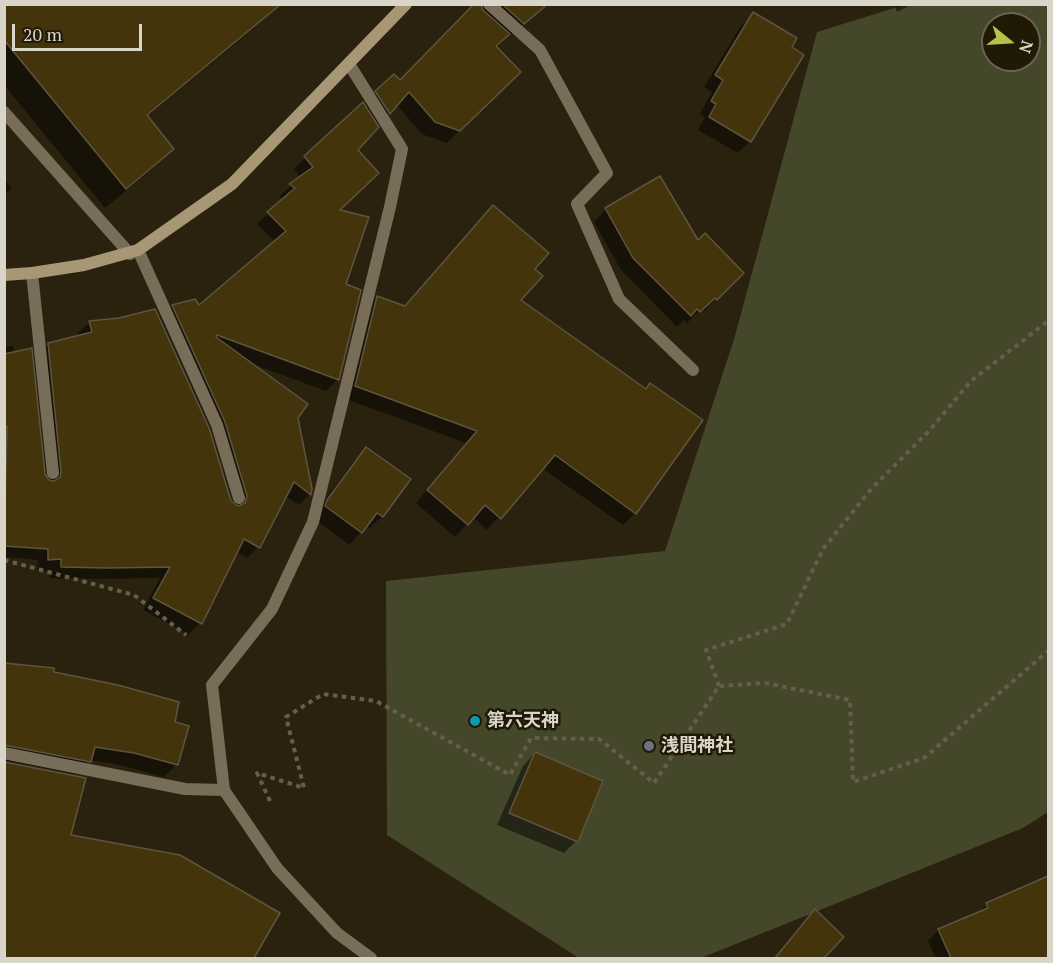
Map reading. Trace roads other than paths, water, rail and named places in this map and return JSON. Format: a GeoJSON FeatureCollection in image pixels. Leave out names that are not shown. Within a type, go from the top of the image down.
{"type":"FeatureCollection","features":[{"type":"Feature","properties":{"kind":"street"},"geometry":{"type":"LineString","coordinates":[[4,275],[84,266],[134,252],[232,183],[406,4]]}},
{"type":"Feature","properties":{"kind":"street"},"geometry":{"type":"LineString","coordinates":[[489,4],[540,50],[607,172],[577,204],[619,299],[693,370]]}},
{"type":"Feature","properties":{"kind":"street"},"geometry":{"type":"LineString","coordinates":[[349,64],[402,149],[313,522],[272,609],[212,685],[224,790],[277,868],[337,933],[371,958]]}},
{"type":"Feature","properties":{"kind":"street"},"geometry":{"type":"LineString","coordinates":[[4,112],[134,252],[217,425],[239,498]]}},
{"type":"Feature","properties":{"kind":"street"},"geometry":{"type":"LineString","coordinates":[[32,273],[53,473]]}},
{"type":"Feature","properties":{"kind":"street"},"geometry":{"type":"LineString","coordinates":[[4,753],[185,789],[224,790]]}},
{"type":"Feature","properties":{"kind":"place","name":"第六天神"},"geometry":{"type":"Point","coordinates":[475,721]}},
{"type":"Feature","properties":{"kind":"place","name":"浅間神社"},"geometry":{"type":"Point","coordinates":[649,746]}}]}
